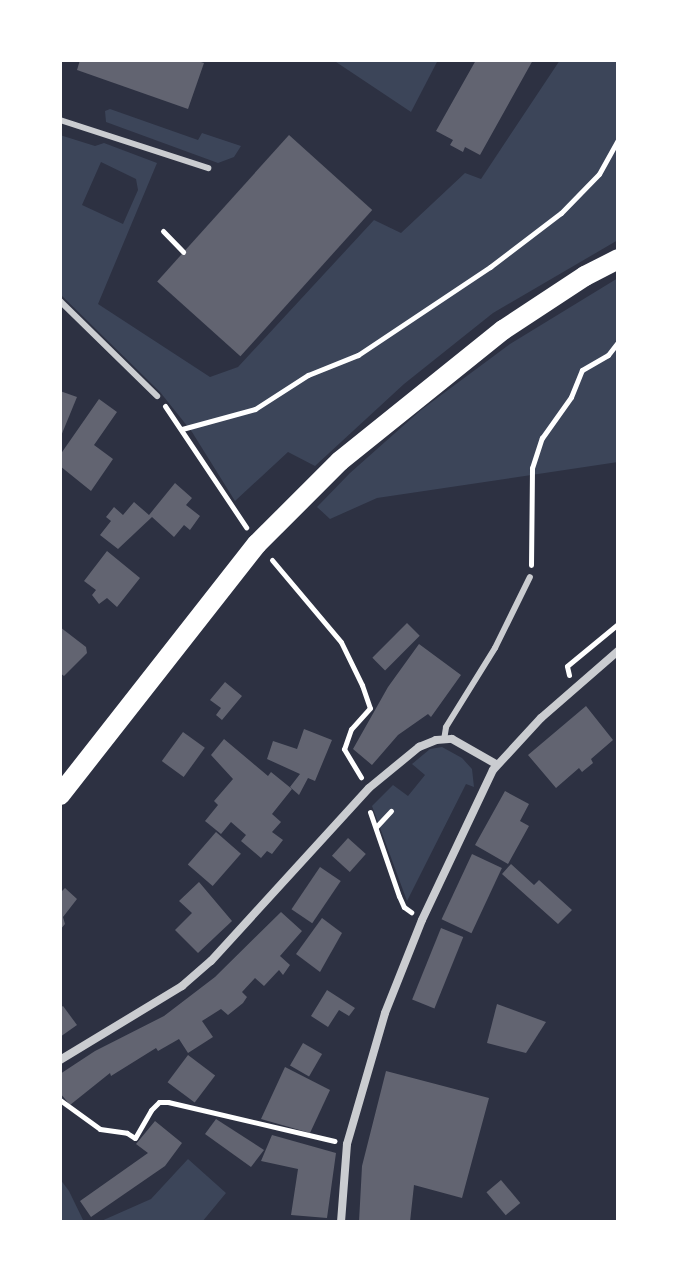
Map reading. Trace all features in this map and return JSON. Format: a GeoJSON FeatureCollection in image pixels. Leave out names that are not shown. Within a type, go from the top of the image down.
{"type":"FeatureCollection","features":[{"type":"Feature","properties":{"kind":"main road"},"geometry":{"type":"LineString","coordinates":[[60,795],[257,544],[340,461],[503,330],[585,276],[618,259]]}},
{"type":"Feature","properties":{"kind":"street"},"geometry":{"type":"LineString","coordinates":[[341,1222],[347,1144],[385,1013],[422,920],[496,764],[618,651]]}},
{"type":"Feature","properties":{"kind":"street"},"geometry":{"type":"LineString","coordinates":[[60,1060],[182,986],[260,912],[369,788],[419,747],[452,739],[496,764]]}},
{"type":"Feature","properties":{"kind":"lane"},"geometry":{"type":"LineString","coordinates":[[60,120],[208,168]]}},
{"type":"Feature","properties":{"kind":"lane"},"geometry":{"type":"LineString","coordinates":[[60,301],[157,396]]}},
{"type":"Feature","properties":{"kind":"lane"},"geometry":{"type":"LineString","coordinates":[[444,740],[446,727],[495,648],[530,577]]}},
{"type":"Feature","properties":{"kind":"path"},"geometry":{"type":"LineString","coordinates":[[182,429],[255,409],[308,375],[358,355],[464,284],[561,213],[599,174],[618,140]]}},
{"type":"Feature","properties":{"kind":"path"},"geometry":{"type":"LineString","coordinates":[[163,231],[183,252]]}},
{"type":"Feature","properties":{"kind":"path"},"geometry":{"type":"LineString","coordinates":[[530,577],[532,468],[542,438],[571,397],[582,370],[608,355],[618,342]]}},
{"type":"Feature","properties":{"kind":"path"},"geometry":{"type":"LineString","coordinates":[[157,396],[217,483]]}},
{"type":"Feature","properties":{"kind":"path"},"geometry":{"type":"LineString","coordinates":[[287,576],[341,642],[362,685],[370,708],[351,729],[344,749],[352,767],[364,781]]}},
{"type":"Feature","properties":{"kind":"path"},"geometry":{"type":"LineString","coordinates":[[567,666],[618,624]]}},
{"type":"Feature","properties":{"kind":"path"},"geometry":{"type":"LineString","coordinates":[[376,828],[391,811]]}},
{"type":"Feature","properties":{"kind":"path"},"geometry":{"type":"LineString","coordinates":[[371,813],[404,907]]}},
{"type":"Feature","properties":{"kind":"path"},"geometry":{"type":"LineString","coordinates":[[60,1100],[100,1129],[127,1133],[135,1138],[151,1110],[159,1102],[168,1102],[347,1144]]}},
{"type":"Feature","properties":{"kind":"shaded area"},"geometry":{"type":"Polygon","coordinates":[[[333,60],[438,60],[411,112],[333,60]]]}},
{"type":"Feature","properties":{"kind":"shaded area"},"geometry":{"type":"Polygon","coordinates":[[[560,60],[618,60],[618,240],[493,313],[404,384],[315,466],[288,452],[235,501],[192,432],[160,392],[60,294],[60,135],[95,146],[104,143],[157,163],[98,304],[210,377],[238,367],[374,220],[401,233],[465,173],[481,179],[560,60]],[[101,162],[82,205],[123,224],[138,190],[136,179],[101,162]]]}},
{"type":"Feature","properties":{"kind":"shaded area"},"geometry":{"type":"Polygon","coordinates":[[[110,109],[198,140],[202,133],[241,146],[234,157],[218,163],[106,122],[105,111],[110,109]]]}},
{"type":"Feature","properties":{"kind":"shaded area"},"geometry":{"type":"Polygon","coordinates":[[[618,278],[618,462],[377,498],[330,519],[317,507],[421,410],[510,344],[618,278]]]}},
{"type":"Feature","properties":{"kind":"shaded area"},"geometry":{"type":"Polygon","coordinates":[[[442,747],[462,758],[472,769],[474,787],[466,784],[407,901],[372,806],[393,785],[408,796],[425,775],[412,764],[430,749],[442,747]]]}},
{"type":"Feature","properties":{"kind":"shaded area"},"geometry":{"type":"Polygon","coordinates":[[[188,1159],[226,1193],[202,1222],[99,1222],[151,1199],[188,1159]]]}},
{"type":"Feature","properties":{"kind":"shaded area"},"geometry":{"type":"Polygon","coordinates":[[[60,1179],[69,1191],[84,1222],[60,1222],[60,1179]]]}},
{"type":"Feature","properties":{"kind":"building"},"geometry":{"type":"Polygon","coordinates":[[[80,60],[194,60],[204,63],[188,109],[77,70],[80,60]]]}},
{"type":"Feature","properties":{"kind":"building"},"geometry":{"type":"Polygon","coordinates":[[[476,60],[533,60],[480,155],[465,147],[463,152],[450,145],[453,140],[436,131],[476,60]]]}},
{"type":"Feature","properties":{"kind":"building"},"geometry":{"type":"Polygon","coordinates":[[[289,135],[372,210],[240,356],[157,281],[289,135]]]}},
{"type":"Feature","properties":{"kind":"building"},"geometry":{"type":"Polygon","coordinates":[[[60,391],[77,397],[61,436],[60,436],[60,391]]]}},
{"type":"Feature","properties":{"kind":"building"},"geometry":{"type":"Polygon","coordinates":[[[99,399],[117,412],[94,445],[113,459],[91,491],[60,466],[60,455],[99,399]]]}},
{"type":"Feature","properties":{"kind":"building"},"geometry":{"type":"Polygon","coordinates":[[[175,483],[192,498],[186,505],[200,516],[190,530],[184,525],[174,537],[152,517],[118,549],[100,535],[111,521],[106,517],[114,507],[123,515],[134,502],[149,515],[175,483]]]}},
{"type":"Feature","properties":{"kind":"building"},"geometry":{"type":"Polygon","coordinates":[[[107,551],[140,578],[117,607],[107,598],[99,604],[92,595],[96,590],[84,581],[107,551]]]}},
{"type":"Feature","properties":{"kind":"building"},"geometry":{"type":"Polygon","coordinates":[[[407,623],[420,636],[385,670],[372,658],[407,623]]]}},
{"type":"Feature","properties":{"kind":"building"},"geometry":{"type":"Polygon","coordinates":[[[60,627],[86,647],[87,653],[64,676],[60,673],[60,627]]]}},
{"type":"Feature","properties":{"kind":"building"},"geometry":{"type":"Polygon","coordinates":[[[419,644],[461,675],[431,717],[428,714],[398,735],[372,765],[353,749],[388,687],[419,644]]]}},
{"type":"Feature","properties":{"kind":"building"},"geometry":{"type":"Polygon","coordinates":[[[225,682],[242,696],[222,720],[216,715],[221,708],[210,700],[225,682]]]}},
{"type":"Feature","properties":{"kind":"building"},"geometry":{"type":"Polygon","coordinates":[[[586,706],[613,740],[591,759],[593,763],[582,772],[579,768],[556,788],[528,755],[586,706]]]}},
{"type":"Feature","properties":{"kind":"building"},"geometry":{"type":"Polygon","coordinates":[[[304,729],[332,740],[315,781],[308,778],[299,795],[290,787],[300,774],[267,759],[273,741],[297,749],[304,729]]]}},
{"type":"Feature","properties":{"kind":"building"},"geometry":{"type":"Polygon","coordinates":[[[183,732],[205,748],[184,777],[162,761],[183,732]]]}},
{"type":"Feature","properties":{"kind":"building"},"geometry":{"type":"Polygon","coordinates":[[[224,739],[268,776],[271,772],[292,789],[272,814],[281,822],[272,832],[283,840],[272,854],[267,851],[261,858],[241,841],[246,835],[231,822],[221,834],[205,821],[218,805],[214,801],[233,779],[211,755],[224,739]]]}},
{"type":"Feature","properties":{"kind":"building"},"geometry":{"type":"Polygon","coordinates":[[[505,791],[529,804],[520,821],[529,826],[508,864],[475,845],[505,791]]]}},
{"type":"Feature","properties":{"kind":"building"},"geometry":{"type":"Polygon","coordinates":[[[216,832],[241,854],[213,886],[188,864],[216,832]]]}},
{"type":"Feature","properties":{"kind":"building"},"geometry":{"type":"Polygon","coordinates":[[[348,838],[366,854],[350,872],[332,856],[348,838]]]}},
{"type":"Feature","properties":{"kind":"building"},"geometry":{"type":"Polygon","coordinates":[[[472,854],[502,868],[471,933],[442,919],[472,854]]]}},
{"type":"Feature","properties":{"kind":"building"},"geometry":{"type":"Polygon","coordinates":[[[511,864],[534,885],[539,880],[572,910],[558,924],[502,874],[511,864]]]}},
{"type":"Feature","properties":{"kind":"building"},"geometry":{"type":"Polygon","coordinates":[[[320,867],[341,881],[312,923],[291,909],[320,867]]]}},
{"type":"Feature","properties":{"kind":"building"},"geometry":{"type":"Polygon","coordinates":[[[199,882],[232,921],[198,953],[175,930],[192,913],[179,901],[199,882]]]}},
{"type":"Feature","properties":{"kind":"building"},"geometry":{"type":"Polygon","coordinates":[[[65,888],[77,899],[63,917],[65,924],[60,930],[60,893],[65,888]]]}},
{"type":"Feature","properties":{"kind":"building"},"geometry":{"type":"Polygon","coordinates":[[[281,912],[302,931],[280,956],[290,965],[283,975],[279,970],[264,986],[255,978],[242,992],[247,997],[243,1003],[228,1015],[221,1009],[202,1021],[213,1037],[188,1053],[179,1039],[158,1051],[156,1048],[111,1076],[110,1073],[70,1105],[60,1093],[60,1074],[95,1051],[164,1016],[215,977],[281,912]]]}},
{"type":"Feature","properties":{"kind":"building"},"geometry":{"type":"Polygon","coordinates":[[[322,918],[342,933],[320,972],[296,954],[322,918]]]}},
{"type":"Feature","properties":{"kind":"building"},"geometry":{"type":"Polygon","coordinates":[[[441,928],[463,937],[434,1008],[412,999],[441,928]]]}},
{"type":"Feature","properties":{"kind":"building"},"geometry":{"type":"Polygon","coordinates":[[[327,990],[355,1008],[349,1016],[339,1010],[328,1027],[311,1016],[327,990]]]}},
{"type":"Feature","properties":{"kind":"building"},"geometry":{"type":"Polygon","coordinates":[[[497,1004],[546,1022],[526,1053],[487,1043],[497,1004]]]}},
{"type":"Feature","properties":{"kind":"building"},"geometry":{"type":"Polygon","coordinates":[[[63,1006],[77,1025],[60,1037],[60,1008],[63,1006]]]}},
{"type":"Feature","properties":{"kind":"building"},"geometry":{"type":"Polygon","coordinates":[[[303,1043],[322,1054],[309,1077],[290,1066],[303,1043]]]}},
{"type":"Feature","properties":{"kind":"building"},"geometry":{"type":"Polygon","coordinates":[[[188,1055],[215,1075],[195,1103],[168,1082],[188,1055]]]}},
{"type":"Feature","properties":{"kind":"building"},"geometry":{"type":"Polygon","coordinates":[[[285,1067],[330,1090],[310,1133],[261,1119],[285,1067]]]}},
{"type":"Feature","properties":{"kind":"building"},"geometry":{"type":"Polygon","coordinates":[[[386,1071],[489,1098],[462,1198],[414,1185],[410,1222],[359,1222],[362,1166],[386,1071]]]}},
{"type":"Feature","properties":{"kind":"building"},"geometry":{"type":"Polygon","coordinates":[[[216,1119],[264,1150],[251,1167],[205,1134],[216,1119]]]}},
{"type":"Feature","properties":{"kind":"building"},"geometry":{"type":"Polygon","coordinates":[[[155,1121],[182,1143],[165,1166],[91,1217],[80,1201],[148,1153],[136,1144],[155,1121]]]}},
{"type":"Feature","properties":{"kind":"building"},"geometry":{"type":"Polygon","coordinates":[[[272,1135],[336,1153],[327,1218],[291,1215],[298,1169],[261,1161],[272,1135]]]}},
{"type":"Feature","properties":{"kind":"building"},"geometry":{"type":"Polygon","coordinates":[[[501,1180],[520,1203],[506,1215],[486,1192],[501,1180]]]}}]}
